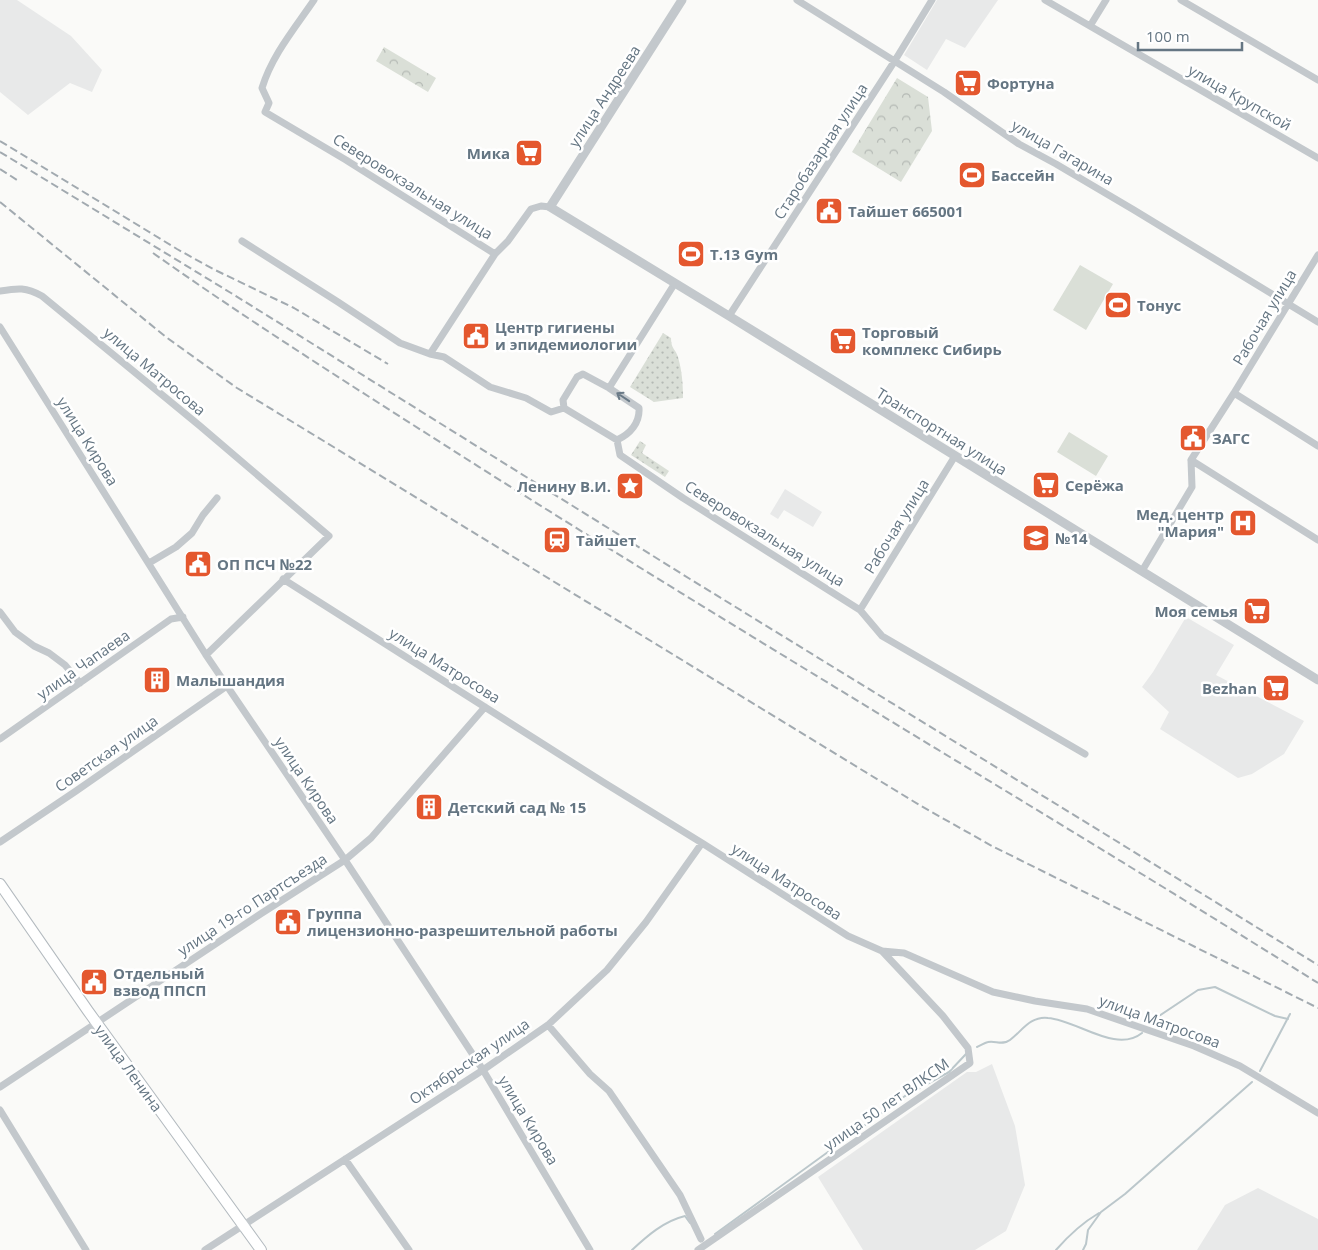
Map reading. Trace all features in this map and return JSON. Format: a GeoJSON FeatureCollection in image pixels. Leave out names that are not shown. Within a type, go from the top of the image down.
{"type":"FeatureCollection","features":[{"type":"Feature","properties":{"kind":"main road","name":"улица Ленина"},"geometry":{"type":"LineString","coordinates":[[0,884],[96,1023],[261,1250]]}},
{"type":"Feature","properties":{"kind":"street","name":"Северовокзальная улица"},"geometry":{"type":"LineString","coordinates":[[314,0],[295,26],[268,70],[262,88],[269,103],[265,112],[346,160],[495,254],[430,354]]}},
{"type":"Feature","properties":{"kind":"street","name":"улица Андреева"},"geometry":{"type":"LineString","coordinates":[[550,208],[682,0]]}},
{"type":"Feature","properties":{"kind":"street","name":"улица Гагарина"},"geometry":{"type":"LineString","coordinates":[[797,0],[944,92],[1019,144],[1134,210],[1318,322]]}},
{"type":"Feature","properties":{"kind":"street","name":"Старобазарная улица"},"geometry":{"type":"LineString","coordinates":[[730,316],[932,0]]}},
{"type":"Feature","properties":{"kind":"street","name":"улица Крупской"},"geometry":{"type":"LineString","coordinates":[[1045,0],[1318,158]]}},
{"type":"Feature","properties":{"kind":"street"},"geometry":{"type":"LineString","coordinates":[[1090,26],[1106,0]]}},
{"type":"Feature","properties":{"kind":"street"},"geometry":{"type":"LineString","coordinates":[[1181,0],[1318,80]]}},
{"type":"Feature","properties":{"kind":"street"},"geometry":{"type":"LineString","coordinates":[[495,254],[508,241],[531,209],[541,206],[550,208]]}},
{"type":"Feature","properties":{"kind":"street","name":"Транспортная улица"},"geometry":{"type":"LineString","coordinates":[[550,208],[730,316],[1318,680]]}},
{"type":"Feature","properties":{"kind":"street"},"geometry":{"type":"LineString","coordinates":[[242,241],[400,343],[444,358],[490,387],[526,398],[551,412],[564,408],[617,440],[628,434],[639,416],[639,408],[609,388],[583,374],[577,377],[563,400],[564,408]]}},
{"type":"Feature","properties":{"kind":"street","name":"Рабочая улица"},"geometry":{"type":"LineString","coordinates":[[1191,460],[1318,255]]}},
{"type":"Feature","properties":{"kind":"street"},"geometry":{"type":"LineString","coordinates":[[609,388],[675,283]]}},
{"type":"Feature","properties":{"kind":"street","name":"улица Матросова"},"geometry":{"type":"LineString","coordinates":[[0,291],[14,289],[30,290],[42,296],[200,426],[329,536],[283,579],[848,936],[882,951],[904,953],[993,992],[1087,1009],[1188,1044],[1240,1066],[1318,1113]]}},
{"type":"Feature","properties":{"kind":"street","name":"улица Кирова"},"geometry":{"type":"LineString","coordinates":[[0,327],[206,655],[345,860],[483,1070],[590,1250]]}},
{"type":"Feature","properties":{"kind":"street"},"geometry":{"type":"LineString","coordinates":[[1234,393],[1318,446]]}},
{"type":"Feature","properties":{"kind":"street","name":"Северовокзальная улица"},"geometry":{"type":"LineString","coordinates":[[617,440],[620,455],[683,498],[860,610],[882,636],[1085,754]]}},
{"type":"Feature","properties":{"kind":"street","name":"Рабочая улица"},"geometry":{"type":"LineString","coordinates":[[860,610],[955,456]]}},
{"type":"Feature","properties":{"kind":"street"},"geometry":{"type":"LineString","coordinates":[[1191,460],[1318,540]]}},
{"type":"Feature","properties":{"kind":"street"},"geometry":{"type":"LineString","coordinates":[[1142,571],[1192,487],[1191,460]]}},
{"type":"Feature","properties":{"kind":"street"},"geometry":{"type":"LineString","coordinates":[[149,563],[176,547],[192,533],[203,515],[217,498]]}},
{"type":"Feature","properties":{"kind":"street"},"geometry":{"type":"LineString","coordinates":[[206,655],[283,579]]}},
{"type":"Feature","properties":{"kind":"street"},"geometry":{"type":"LineString","coordinates":[[0,612],[15,632],[65,665],[80,683]]}},
{"type":"Feature","properties":{"kind":"street","name":"улица Чапаева"},"geometry":{"type":"LineString","coordinates":[[0,739],[171,620],[183,617]]}},
{"type":"Feature","properties":{"kind":"street","name":"Советская улица"},"geometry":{"type":"LineString","coordinates":[[0,842],[227,686]]}},
{"type":"Feature","properties":{"kind":"street","name":"улица 19-го Партсъезда"},"geometry":{"type":"LineString","coordinates":[[0,1087],[345,860],[371,838],[485,707]]}},
{"type":"Feature","properties":{"kind":"street","name":"Октябрьская улица"},"geometry":{"type":"LineString","coordinates":[[205,1250],[483,1070],[548,1024],[607,970],[646,922],[702,843]]}},
{"type":"Feature","properties":{"kind":"street","name":"улица 50 лет ВЛКСМ"},"geometry":{"type":"LineString","coordinates":[[698,1250],[970,1063],[968,1048],[943,1016],[882,951]]}},
{"type":"Feature","properties":{"kind":"street"},"geometry":{"type":"LineString","coordinates":[[548,1024],[590,1074],[609,1091],[680,1195],[701,1239]]}},
{"type":"Feature","properties":{"kind":"street"},"geometry":{"type":"LineString","coordinates":[[0,1110],[86,1250]]}},
{"type":"Feature","properties":{"kind":"street"},"geometry":{"type":"LineString","coordinates":[[345,1158],[409,1250]]}},
{"type":"Feature","properties":{"kind":"shaded area"},"geometry":{"type":"Polygon","coordinates":[[[0,0],[17,0],[71,36],[102,70],[92,92],[70,83],[28,115],[0,92],[0,0]]]}},
{"type":"Feature","properties":{"kind":"shaded area"},"geometry":{"type":"Polygon","coordinates":[[[937,0],[998,0],[965,48],[946,39],[927,70],[904,55],[937,0]]]}},
{"type":"Feature","properties":{"kind":"shaded area"},"geometry":{"type":"Polygon","coordinates":[[[785,489],[822,512],[813,527],[784,510],[778,519],[770,514],[785,489]]]}},
{"type":"Feature","properties":{"kind":"shaded area"},"geometry":{"type":"Polygon","coordinates":[[[1186,617],[1234,645],[1216,675],[1304,721],[1284,754],[1252,774],[1238,778],[1160,729],[1169,712],[1142,687],[1186,617]]]}},
{"type":"Feature","properties":{"kind":"shaded area"},"geometry":{"type":"Polygon","coordinates":[[[992,1064],[1015,1126],[1025,1185],[1006,1231],[975,1250],[863,1250],[818,1177],[967,1072],[976,1072],[992,1064]]]}},
{"type":"Feature","properties":{"kind":"shaded area"},"geometry":{"type":"Polygon","coordinates":[[[1258,1188],[1318,1219],[1318,1250],[1197,1250],[1225,1205],[1258,1188]]]}},
{"type":"Feature","properties":{"kind":"green space"},"geometry":{"type":"Polygon","coordinates":[[[384,47],[436,78],[428,92],[376,61],[384,47]]]}},
{"type":"Feature","properties":{"kind":"green space"},"geometry":{"type":"Polygon","coordinates":[[[897,78],[928,97],[932,131],[901,182],[852,152],[897,78]]]}},
{"type":"Feature","properties":{"kind":"green space"},"geometry":{"type":"Polygon","coordinates":[[[1080,265],[1113,284],[1086,330],[1053,310],[1080,265]]]}},
{"type":"Feature","properties":{"kind":"green space"},"geometry":{"type":"Polygon","coordinates":[[[663,333],[671,338],[672,346],[678,357],[683,398],[654,402],[630,387],[663,333]]]}},
{"type":"Feature","properties":{"kind":"green space"},"geometry":{"type":"Polygon","coordinates":[[[1069,432],[1108,456],[1096,476],[1057,452],[1069,432]]]}},
{"type":"Feature","properties":{"kind":"green space"},"geometry":{"type":"Polygon","coordinates":[[[640,441],[646,445],[642,453],[669,471],[665,477],[631,455],[640,441]]]}},
{"type":"Feature","properties":{"kind":"waterway"},"geometry":{"type":"LineString","coordinates":[[1150,1022],[1198,990],[1215,987],[1275,1016],[1288,1019]]}},
{"type":"Feature","properties":{"kind":"waterway"},"geometry":{"type":"LineString","coordinates":[[1260,1071],[1290,1014]]}},
{"type":"Feature","properties":{"kind":"waterway"},"geometry":{"type":"LineString","coordinates":[[977,1047],[988,1042],[1007,1042],[1031,1022],[1042,1018],[1059,1020],[1108,1038],[1120,1040],[1132,1038],[1142,1033]]}},
{"type":"Feature","properties":{"kind":"waterway"},"geometry":{"type":"LineString","coordinates":[[715,1234],[905,1096],[949,1072],[966,1054]]}},
{"type":"Feature","properties":{"kind":"waterway"},"geometry":{"type":"LineString","coordinates":[[1083,1250],[1088,1230],[1101,1212],[1125,1194],[1252,1082]]}},
{"type":"Feature","properties":{"kind":"waterway"},"geometry":{"type":"LineString","coordinates":[[1056,1250],[1076,1230],[1099,1213]]}},
{"type":"Feature","properties":{"kind":"waterway"},"geometry":{"type":"LineString","coordinates":[[632,1250],[650,1234],[670,1221],[685,1216],[690,1223]]}},
{"type":"Feature","properties":{"kind":"railway"},"geometry":{"type":"LineString","coordinates":[[0,141],[177,249],[213,269],[294,308],[388,364]]}},
{"type":"Feature","properties":{"kind":"railway"},"geometry":{"type":"LineString","coordinates":[[0,152],[1318,965]]}},
{"type":"Feature","properties":{"kind":"railway"},"geometry":{"type":"LineString","coordinates":[[0,169],[17,180]]}},
{"type":"Feature","properties":{"kind":"railway"},"geometry":{"type":"LineString","coordinates":[[0,202],[166,337],[237,388],[921,806],[992,846],[1318,1008]]}},
{"type":"Feature","properties":{"kind":"railway"},"geometry":{"type":"LineString","coordinates":[[153,253],[308,357],[571,525],[1318,983]]}},
{"type":"Feature","properties":{"kind":"place","name":"Фортуна"},"geometry":{"type":"Point","coordinates":[968,83]}},
{"type":"Feature","properties":{"kind":"place","name":"Мика"},"geometry":{"type":"Point","coordinates":[529,153]}},
{"type":"Feature","properties":{"kind":"place","name":"Бассейн"},"geometry":{"type":"Point","coordinates":[972,175]}},
{"type":"Feature","properties":{"kind":"place","name":"Тайшет 665001"},"geometry":{"type":"Point","coordinates":[829,211]}},
{"type":"Feature","properties":{"kind":"place","name":"T.13 Gym"},"geometry":{"type":"Point","coordinates":[691,254]}},
{"type":"Feature","properties":{"kind":"place","name":"Тонус"},"geometry":{"type":"Point","coordinates":[1118,305]}},
{"type":"Feature","properties":{"kind":"place","name":"Центр гигиены и эпидемиологии"},"geometry":{"type":"Point","coordinates":[476,336]}},
{"type":"Feature","properties":{"kind":"place","name":"Торговый комплекс Сибирь"},"geometry":{"type":"Point","coordinates":[843,341]}},
{"type":"Feature","properties":{"kind":"place","name":"ЗАГС"},"geometry":{"type":"Point","coordinates":[1193,438]}},
{"type":"Feature","properties":{"kind":"place","name":"Серёжа"},"geometry":{"type":"Point","coordinates":[1046,485]}},
{"type":"Feature","properties":{"kind":"place","name":"Ленину В.И."},"geometry":{"type":"Point","coordinates":[630,486]}},
{"type":"Feature","properties":{"kind":"place","name":"Мед. центр \"Мария\""},"geometry":{"type":"Point","coordinates":[1243,523]}},
{"type":"Feature","properties":{"kind":"place","name":"№14"},"geometry":{"type":"Point","coordinates":[1036,538]}},
{"type":"Feature","properties":{"kind":"place","name":"Тайшет"},"geometry":{"type":"Point","coordinates":[557,540]}},
{"type":"Feature","properties":{"kind":"place","name":"ОП ПСЧ №22"},"geometry":{"type":"Point","coordinates":[198,564]}},
{"type":"Feature","properties":{"kind":"place","name":"Моя семья"},"geometry":{"type":"Point","coordinates":[1257,611]}},
{"type":"Feature","properties":{"kind":"place","name":"Малышандия"},"geometry":{"type":"Point","coordinates":[157,680]}},
{"type":"Feature","properties":{"kind":"place","name":"Bezhan"},"geometry":{"type":"Point","coordinates":[1276,688]}},
{"type":"Feature","properties":{"kind":"place","name":"Детский сад № 15"},"geometry":{"type":"Point","coordinates":[429,807]}},
{"type":"Feature","properties":{"kind":"place","name":"Группа лицензионно-разрешительной работы"},"geometry":{"type":"Point","coordinates":[288,922]}},
{"type":"Feature","properties":{"kind":"place","name":"Отдельный взвод ППСП"},"geometry":{"type":"Point","coordinates":[94,982]}}]}
